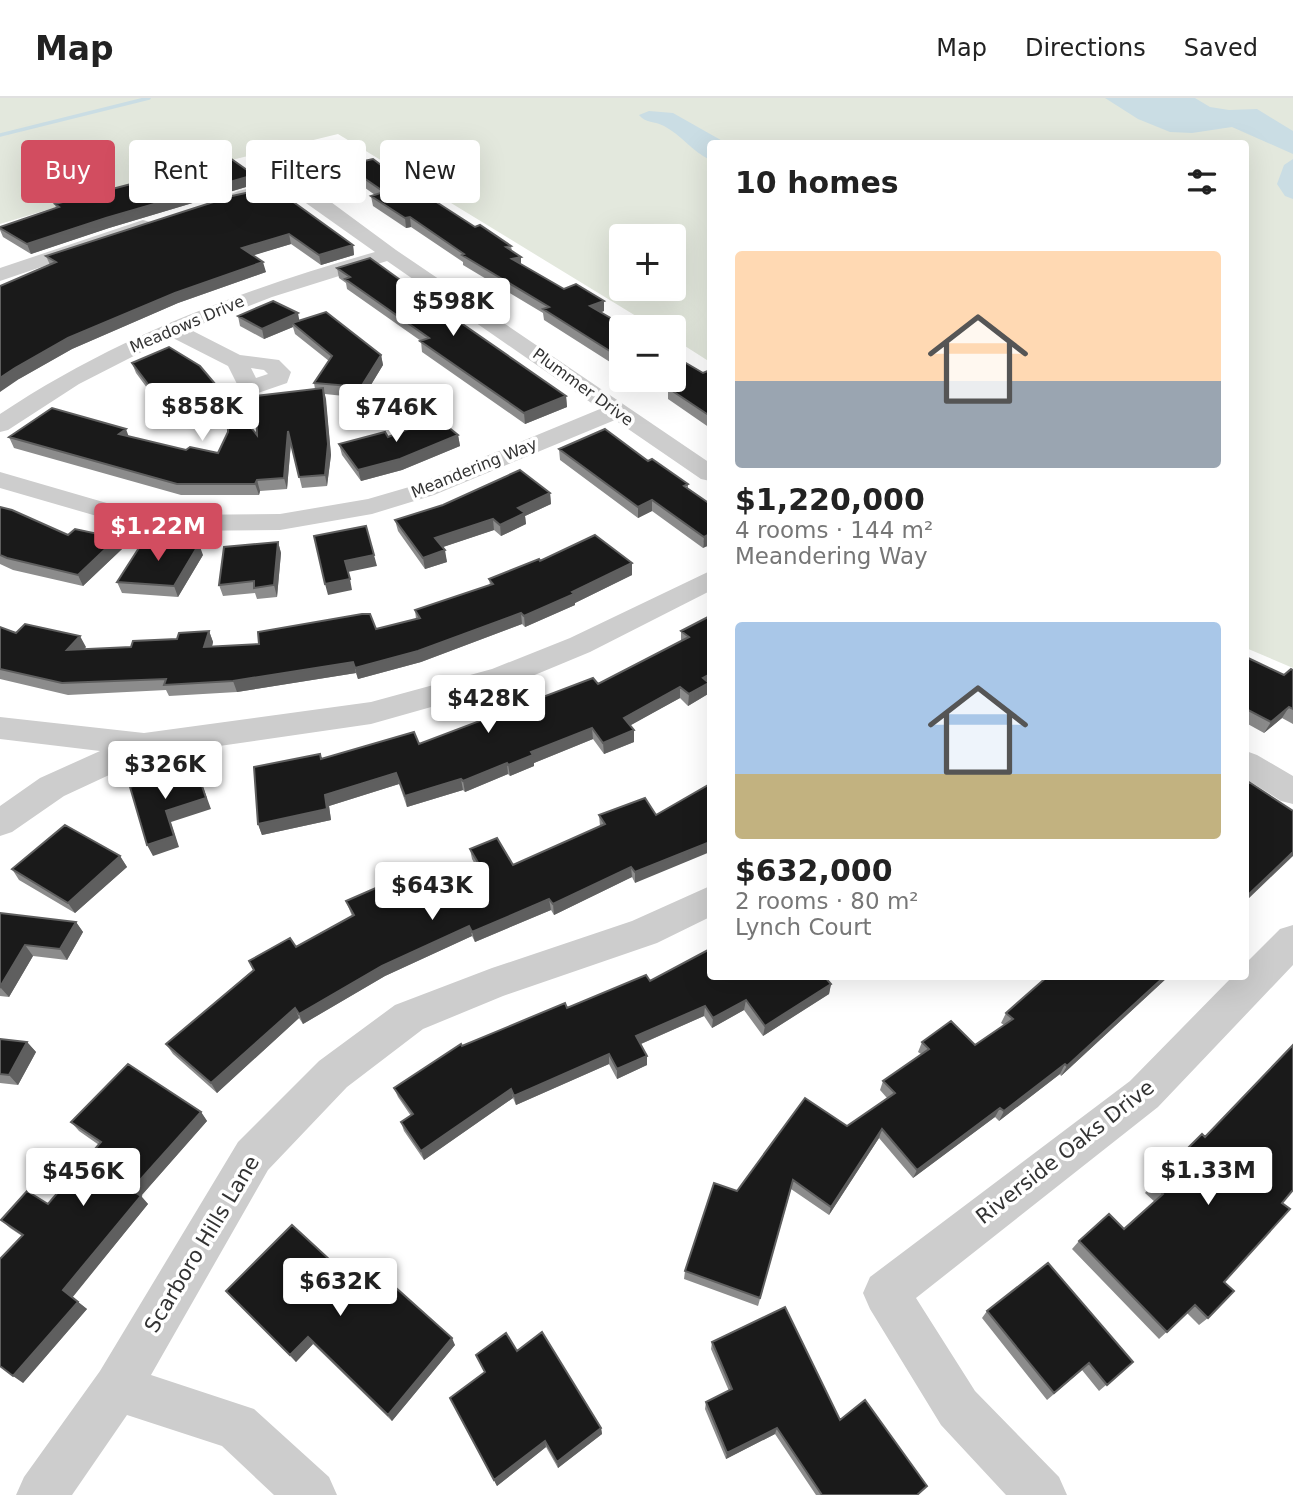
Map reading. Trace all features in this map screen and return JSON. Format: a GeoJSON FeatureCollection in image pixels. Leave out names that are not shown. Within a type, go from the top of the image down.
{"type":"FeatureCollection","features":[{"type":"Feature","properties":{"kind":"street","name":"Plummer Drive"},"geometry":{"type":"LineString","coordinates":[[214,204],[271,190],[301,190],[615,411],[707,472]]}},
{"type":"Feature","properties":{"kind":"street"},"geometry":{"type":"LineString","coordinates":[[0,275],[86,243],[162,220]]}},
{"type":"Feature","properties":{"kind":"street","name":"Meadows Drive"},"geometry":{"type":"LineString","coordinates":[[0,425],[79,374],[171,328],[282,286],[389,254]]}},
{"type":"Feature","properties":{"kind":"street"},"geometry":{"type":"LineString","coordinates":[[171,328],[237,362]]}},
{"type":"Feature","properties":{"kind":"street","name":"Meandering Way"},"geometry":{"type":"LineString","coordinates":[[0,481],[127,515],[177,523],[280,522],[372,506],[425,490],[615,411]]}},
{"type":"Feature","properties":{"kind":"street"},"geometry":{"type":"LineString","coordinates":[[0,728],[144,745],[371,713],[461,690],[580,645],[707,582]]}},
{"type":"Feature","properties":{"kind":"street"},"geometry":{"type":"LineString","coordinates":[[0,823],[52,787],[144,745]]}},
{"type":"Feature","properties":{"kind":"street"},"geometry":{"type":"LineString","coordinates":[[1249,765],[1293,792]]}},
{"type":"Feature","properties":{"kind":"street","name":"Scarboro Hills Lane"},"geometry":{"type":"LineString","coordinates":[[42,1495],[117,1388],[253,1156],[333,1074],[409,1017],[492,984],[644,932],[707,902]]}},
{"type":"Feature","properties":{"kind":"street","name":"Riverside Oaks Drive"},"geometry":{"type":"LineString","coordinates":[[1041,1495],[958,1408],[886,1293],[1144,1094],[1293,940]]}},
{"type":"Feature","properties":{"kind":"street"},"geometry":{"type":"LineString","coordinates":[[117,1388],[237,1426],[311,1495]]}},
{"type":"Feature","properties":{"kind":"shaded area"},"geometry":{"type":"Polygon","coordinates":[[[0,98],[1293,98],[1293,668],[1249,649],[1249,140],[707,140],[707,360],[686,347],[686,315],[634,315],[611,301],[686,301],[686,224],[609,224],[609,300],[451,203],[480,203],[480,140],[380,140],[380,160],[366,151],[366,140],[348,140],[338,134],[314,140],[246,140],[246,157],[232,160],[232,140],[129,140],[129,185],[115,189],[115,140],[21,140],[21,203],[70,203],[0,224],[0,98]]]}},
{"type":"Feature","properties":{"kind":"shaded area"},"geometry":{"type":"Polygon","coordinates":[[[1105,98],[1195,98],[1210,107],[1229,110],[1257,109],[1293,131],[1293,154],[1232,127],[1192,133],[1170,132],[1138,119],[1105,98]]]}},
{"type":"Feature","properties":{"kind":"shaded area"},"geometry":{"type":"Polygon","coordinates":[[[649,111],[673,113],[721,140],[707,140],[707,158],[661,124],[639,115],[649,111]]]}},
{"type":"Feature","properties":{"kind":"shaded area"},"geometry":{"type":"Polygon","coordinates":[[[1293,159],[1293,199],[1285,196],[1277,184],[1284,165],[1293,159]]]}},
{"type":"Feature","properties":{"kind":"building"},"geometry":{"type":"Polygon","coordinates":[[[232,159],[246,169],[246,177],[232,181],[232,159]]]}},
{"type":"Feature","properties":{"kind":"building"},"geometry":{"type":"Polygon","coordinates":[[[373,159],[380,164],[380,189],[366,180],[366,160],[373,159]]]}},
{"type":"Feature","properties":{"kind":"building"},"geometry":{"type":"Polygon","coordinates":[[[129,185],[129,203],[158,203],[27,244],[0,228],[59,207],[55,204],[59,203],[115,203],[115,188],[129,185]]]}},
{"type":"Feature","properties":{"kind":"building"},"geometry":{"type":"Polygon","coordinates":[[[246,193],[246,203],[295,203],[353,245],[319,255],[289,234],[242,248],[263,262],[175,293],[68,338],[0,378],[0,286],[56,262],[46,256],[210,203],[232,203],[232,196],[246,193]]]}},
{"type":"Feature","properties":{"kind":"building"},"geometry":{"type":"Polygon","coordinates":[[[380,193],[380,202],[371,196],[380,193]]]}},
{"type":"Feature","properties":{"kind":"building"},"geometry":{"type":"Polygon","coordinates":[[[382,203],[438,203],[475,227],[480,225],[511,246],[506,247],[521,257],[512,259],[564,289],[576,284],[604,301],[590,306],[609,317],[609,350],[543,309],[549,307],[462,255],[464,254],[410,217],[405,218],[382,203]]]}},
{"type":"Feature","properties":{"kind":"building"},"geometry":{"type":"Polygon","coordinates":[[[370,258],[410,287],[414,286],[443,305],[438,307],[566,396],[524,413],[420,341],[429,338],[345,279],[350,277],[337,268],[370,258]]]}},
{"type":"Feature","properties":{"kind":"building"},"geometry":{"type":"Polygon","coordinates":[[[273,301],[298,313],[262,329],[238,316],[273,301]]]}},
{"type":"Feature","properties":{"kind":"building"},"geometry":{"type":"Polygon","coordinates":[[[326,312],[381,355],[361,387],[314,383],[332,356],[292,323],[326,312]]]}},
{"type":"Feature","properties":{"kind":"building"},"geometry":{"type":"Polygon","coordinates":[[[169,347],[200,366],[227,398],[194,408],[186,397],[163,404],[132,363],[169,347]]]}},
{"type":"Feature","properties":{"kind":"building"},"geometry":{"type":"Polygon","coordinates":[[[686,363],[703,373],[707,371],[707,414],[674,392],[686,392],[686,363]]]}},
{"type":"Feature","properties":{"kind":"building"},"geometry":{"type":"Polygon","coordinates":[[[323,388],[328,444],[325,475],[299,477],[288,431],[284,478],[257,480],[255,484],[177,484],[9,437],[52,408],[126,429],[119,434],[186,450],[190,447],[218,453],[228,432],[228,399],[257,435],[256,396],[323,388]]]}},
{"type":"Feature","properties":{"kind":"building"},"geometry":{"type":"Polygon","coordinates":[[[437,418],[458,435],[400,459],[358,470],[339,444],[385,432],[388,437],[437,418]]]}},
{"type":"Feature","properties":{"kind":"building"},"geometry":{"type":"Polygon","coordinates":[[[605,429],[648,461],[652,459],[688,484],[684,486],[707,502],[707,536],[704,537],[652,500],[638,507],[559,449],[605,429]]]}},
{"type":"Feature","properties":{"kind":"building"},"geometry":{"type":"Polygon","coordinates":[[[520,470],[550,493],[518,508],[525,513],[500,525],[493,519],[435,538],[445,550],[423,558],[395,520],[443,505],[520,470]]]}},
{"type":"Feature","properties":{"kind":"building"},"geometry":{"type":"Polygon","coordinates":[[[0,507],[68,535],[75,529],[117,538],[78,575],[7,558],[0,555],[0,507]]]}},
{"type":"Feature","properties":{"kind":"building"},"geometry":{"type":"Polygon","coordinates":[[[366,526],[374,555],[345,561],[350,579],[325,584],[314,536],[366,526]]]}},
{"type":"Feature","properties":{"kind":"building"},"geometry":{"type":"Polygon","coordinates":[[[595,535],[632,563],[572,592],[574,594],[524,616],[521,613],[418,651],[355,668],[353,662],[233,681],[164,685],[166,679],[62,683],[0,669],[0,627],[16,633],[25,624],[80,636],[67,650],[131,647],[133,641],[177,639],[179,633],[209,631],[204,647],[259,644],[258,632],[362,614],[370,614],[376,629],[420,618],[415,610],[493,584],[489,579],[539,559],[540,561],[595,535]]]}},
{"type":"Feature","properties":{"kind":"building"},"geometry":{"type":"Polygon","coordinates":[[[144,540],[199,544],[174,586],[117,582],[144,540]]]}},
{"type":"Feature","properties":{"kind":"building"},"geometry":{"type":"Polygon","coordinates":[[[278,542],[274,585],[254,588],[254,581],[219,585],[224,547],[278,542]]]}},
{"type":"Feature","properties":{"kind":"building"},"geometry":{"type":"Polygon","coordinates":[[[707,618],[707,676],[703,678],[707,684],[689,694],[680,687],[624,718],[634,730],[603,743],[592,728],[531,752],[533,755],[508,765],[507,763],[463,781],[461,779],[405,796],[396,773],[325,795],[327,809],[258,824],[254,767],[320,754],[321,759],[414,732],[419,744],[593,678],[598,684],[689,637],[681,631],[707,618]]]}},
{"type":"Feature","properties":{"kind":"building"},"geometry":{"type":"Polygon","coordinates":[[[1249,658],[1284,675],[1293,670],[1293,709],[1289,707],[1271,722],[1249,711],[1249,658]]]}},
{"type":"Feature","properties":{"kind":"building"},"geometry":{"type":"Polygon","coordinates":[[[195,765],[206,798],[166,811],[174,836],[147,845],[130,787],[195,765]]]}},
{"type":"Feature","properties":{"kind":"building"},"geometry":{"type":"Polygon","coordinates":[[[1249,782],[1293,811],[1293,852],[1249,894],[1249,782]]]}},
{"type":"Feature","properties":{"kind":"building"},"geometry":{"type":"Polygon","coordinates":[[[707,786],[707,843],[635,872],[631,867],[553,904],[549,899],[472,932],[469,926],[382,966],[299,1014],[295,1008],[211,1083],[166,1044],[254,970],[249,961],[290,938],[296,947],[354,915],[346,901],[401,877],[410,892],[421,888],[425,894],[483,871],[470,849],[497,838],[513,865],[605,824],[599,815],[645,798],[656,815],[707,786]]]}},
{"type":"Feature","properties":{"kind":"building"},"geometry":{"type":"Polygon","coordinates":[[[65,825],[120,856],[68,903],[12,869],[65,825]]]}},
{"type":"Feature","properties":{"kind":"building"},"geometry":{"type":"Polygon","coordinates":[[[0,913],[76,922],[60,949],[25,945],[0,987],[0,913]]]}},
{"type":"Feature","properties":{"kind":"building"},"geometry":{"type":"Polygon","coordinates":[[[707,951],[707,980],[828,980],[831,984],[765,1026],[746,1000],[713,1018],[705,1006],[636,1036],[647,1056],[617,1069],[609,1054],[514,1096],[511,1089],[421,1151],[401,1122],[413,1114],[394,1088],[461,1044],[462,1046],[565,1003],[567,1008],[646,975],[650,981],[707,951]]]}},
{"type":"Feature","properties":{"kind":"building"},"geometry":{"type":"Polygon","coordinates":[[[1043,980],[1161,980],[1067,1066],[1065,1064],[1004,1111],[1000,1108],[917,1170],[882,1129],[831,1207],[793,1180],[760,1298],[685,1271],[714,1183],[737,1191],[805,1098],[847,1126],[895,1093],[883,1081],[929,1049],[922,1042],[951,1021],[975,1045],[1013,1019],[1006,1013],[1043,980]]]}},
{"type":"Feature","properties":{"kind":"building"},"geometry":{"type":"Polygon","coordinates":[[[0,1039],[27,1042],[9,1075],[0,1074],[0,1039]]]}},
{"type":"Feature","properties":{"kind":"building"},"geometry":{"type":"Polygon","coordinates":[[[1293,1045],[1293,1190],[1282,1203],[1290,1209],[1224,1282],[1234,1291],[1208,1318],[1195,1305],[1167,1332],[1079,1241],[1109,1214],[1124,1229],[1163,1194],[1152,1184],[1202,1134],[1205,1137],[1293,1045]]]}},
{"type":"Feature","properties":{"kind":"building"},"geometry":{"type":"Polygon","coordinates":[[[128,1064],[201,1112],[131,1190],[141,1196],[63,1290],[78,1302],[13,1376],[0,1366],[0,1259],[23,1235],[1,1220],[27,1191],[48,1204],[101,1142],[71,1122],[128,1064]]]}},
{"type":"Feature","properties":{"kind":"building"},"geometry":{"type":"Polygon","coordinates":[[[292,1225],[370,1297],[386,1279],[452,1338],[388,1415],[308,1337],[290,1355],[226,1291],[292,1225]]]}},
{"type":"Feature","properties":{"kind":"building"},"geometry":{"type":"Polygon","coordinates":[[[1048,1263],[1133,1362],[1107,1385],[1089,1363],[1054,1393],[987,1311],[1048,1263]]]}},
{"type":"Feature","properties":{"kind":"building"},"geometry":{"type":"Polygon","coordinates":[[[785,1307],[840,1420],[865,1400],[927,1486],[917,1495],[822,1495],[777,1428],[727,1453],[706,1402],[732,1389],[712,1342],[785,1307]]]}},
{"type":"Feature","properties":{"kind":"building"},"geometry":{"type":"Polygon","coordinates":[[[542,1332],[601,1428],[557,1462],[545,1441],[494,1480],[450,1398],[485,1372],[476,1355],[506,1333],[517,1351],[542,1332]]]}},
{"type":"Feature","properties":{"kind":"waterway"},"geometry":{"type":"LineString","coordinates":[[0,135],[149,98]]}}]}
